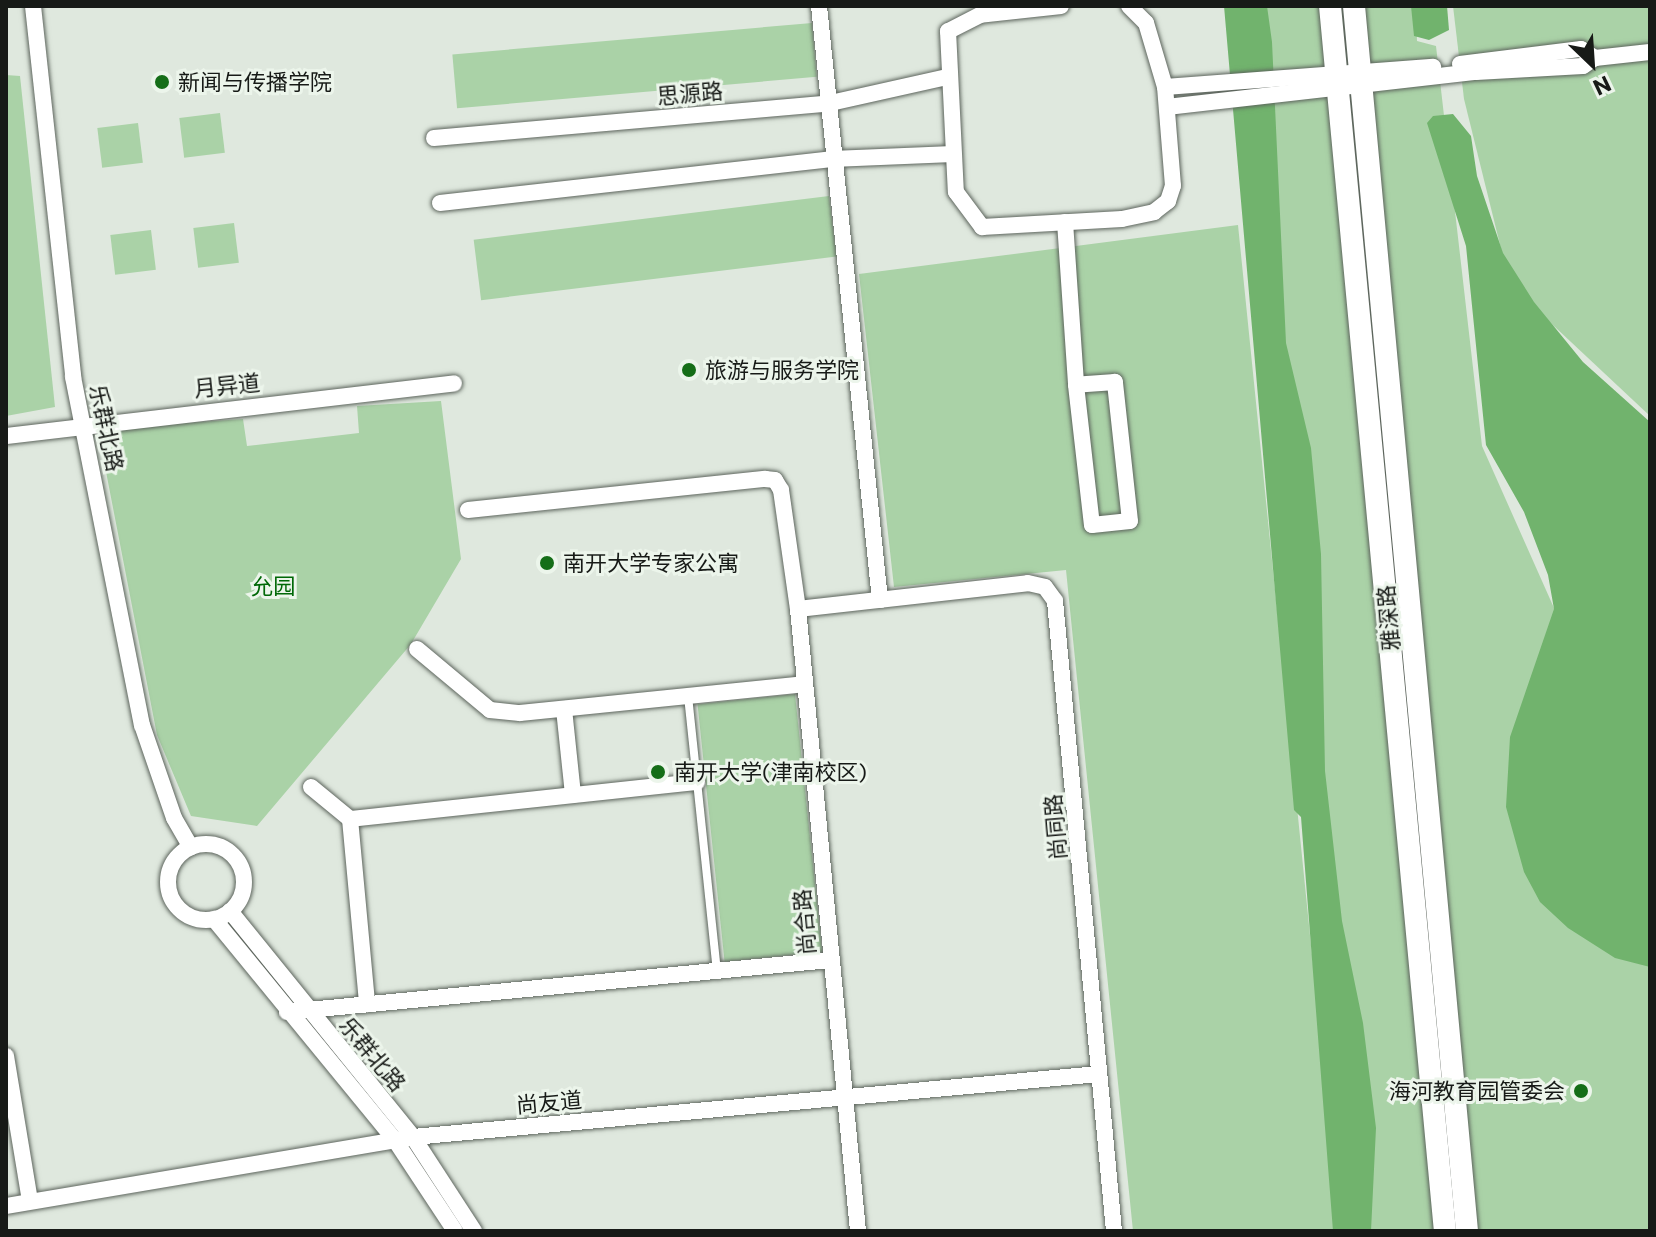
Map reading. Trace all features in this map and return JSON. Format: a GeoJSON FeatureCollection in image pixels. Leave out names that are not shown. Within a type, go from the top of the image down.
{"type":"FeatureCollection","features":[{"type":"Feature","properties":{"kind":"main road","name":"雅深路"},"geometry":{"type":"LineString","coordinates":[[1330,6],[1445,1231]]}},
{"type":"Feature","properties":{"kind":"main road","name":"雅深路"},"geometry":{"type":"LineString","coordinates":[[1354,6],[1467,1231]]}},
{"type":"Feature","properties":{"kind":"street","name":"乐群北路"},"geometry":{"type":"LineString","coordinates":[[33,6],[55,242],[84,423],[142,725],[174,818],[191,847]]}},
{"type":"Feature","properties":{"kind":"street"},"geometry":{"type":"LineString","coordinates":[[819,6],[826,104],[880,600]]}},
{"type":"Feature","properties":{"kind":"street"},"geometry":{"type":"LineString","coordinates":[[1061,6],[962,21],[948,31],[947,77],[956,192],[982,227],[1122,219],[1154,212],[1168,201],[1173,186],[1165,87],[1146,23],[1129,6]]}},
{"type":"Feature","properties":{"kind":"street"},"geometry":{"type":"LineString","coordinates":[[1167,107],[1284,96],[1337,82],[1583,66],[1595,58],[1650,52]]}},
{"type":"Feature","properties":{"kind":"street","name":"思源路"},"geometry":{"type":"LineString","coordinates":[[434,138],[826,104],[947,77]]}},
{"type":"Feature","properties":{"kind":"street"},"geometry":{"type":"LineString","coordinates":[[1165,87],[1283,77],[1337,82]]}},
{"type":"Feature","properties":{"kind":"street"},"geometry":{"type":"LineString","coordinates":[[440,203],[832,159],[953,154]]}},
{"type":"Feature","properties":{"kind":"street"},"geometry":{"type":"LineString","coordinates":[[1065,222],[1076,385],[1092,525],[1130,521],[1115,382],[1076,385]]}},
{"type":"Feature","properties":{"kind":"street","name":"月异道"},"geometry":{"type":"LineString","coordinates":[[6,436],[84,423],[454,383]]}},
{"type":"Feature","properties":{"kind":"street","name":"尚合路"},"geometry":{"type":"LineString","coordinates":[[468,510],[775,480],[781,490],[798,609],[858,1231]]}},
{"type":"Feature","properties":{"kind":"street","name":"尚同路"},"geometry":{"type":"LineString","coordinates":[[798,609],[1028,583],[1045,587],[1055,601],[1114,1231]]}},
{"type":"Feature","properties":{"kind":"street"},"geometry":{"type":"LineString","coordinates":[[417,649],[490,710],[520,713],[804,684]]}},
{"type":"Feature","properties":{"kind":"street"},"geometry":{"type":"LineString","coordinates":[[564,709],[573,795]]}},
{"type":"Feature","properties":{"kind":"street"},"geometry":{"type":"LineString","coordinates":[[350,819],[697,782]]}},
{"type":"Feature","properties":{"kind":"street"},"geometry":{"type":"LineString","coordinates":[[311,787],[350,819],[367,1004]]}},
{"type":"Feature","properties":{"kind":"street"},"geometry":{"type":"LineString","coordinates":[[191,847],[222,847],[238,861],[242,893],[230,911],[214,919],[181,911],[169,891],[174,861],[191,847]]}},
{"type":"Feature","properties":{"kind":"street","name":"乐群北路"},"geometry":{"type":"LineString","coordinates":[[230,911],[413,1137],[474,1231]]}},
{"type":"Feature","properties":{"kind":"street","name":"乐群北路"},"geometry":{"type":"LineString","coordinates":[[214,919],[287,1012],[395,1140],[455,1231]]}},
{"type":"Feature","properties":{"kind":"street"},"geometry":{"type":"LineString","coordinates":[[287,1012],[830,960]]}},
{"type":"Feature","properties":{"kind":"street"},"geometry":{"type":"LineString","coordinates":[[6,1056],[30,1201]]}},
{"type":"Feature","properties":{"kind":"street","name":"尚友道"},"geometry":{"type":"LineString","coordinates":[[6,1206],[413,1137],[1099,1074]]}},
{"type":"Feature","properties":{"kind":"lane"},"geometry":{"type":"LineString","coordinates":[[688,696],[717,971]]}},
{"type":"Feature","properties":{"kind":"green space"},"geometry":{"type":"Polygon","coordinates":[[[1257,6],[1416,6],[1417,41],[1436,46],[1482,446],[1650,824],[1650,1231],[1359,1231],[1257,6]]]}},
{"type":"Feature","properties":{"kind":"green space"},"geometry":{"type":"Polygon","coordinates":[[[1453,6],[1650,6],[1650,416],[1510,285],[1464,99],[1453,6]]]}},
{"type":"Feature","properties":{"kind":"green space"},"geometry":{"type":"Polygon","coordinates":[[[812,23],[817,77],[457,108],[452,54],[812,23]]]}},
{"type":"Feature","properties":{"kind":"green space"},"geometry":{"type":"Polygon","coordinates":[[[6,75],[20,76],[55,407],[6,416],[6,75]]]}},
{"type":"Feature","properties":{"kind":"green space"},"geometry":{"type":"Polygon","coordinates":[[[220,113],[225,153],[184,158],[179,118],[220,113]]]}},
{"type":"Feature","properties":{"kind":"green space"},"geometry":{"type":"Polygon","coordinates":[[[138,123],[143,163],[102,168],[97,128],[138,123]]]}},
{"type":"Feature","properties":{"kind":"green space"},"geometry":{"type":"Polygon","coordinates":[[[829,196],[836,257],[481,300],[474,240],[829,196]]]}},
{"type":"Feature","properties":{"kind":"green space"},"geometry":{"type":"Polygon","coordinates":[[[234,223],[239,263],[198,268],[193,228],[234,223]]]}},
{"type":"Feature","properties":{"kind":"green space"},"geometry":{"type":"Polygon","coordinates":[[[1238,225],[1340,1231],[1133,1231],[1066,570],[894,587],[859,274],[1238,225]]]}},
{"type":"Feature","properties":{"kind":"green space"},"geometry":{"type":"Polygon","coordinates":[[[151,230],[156,270],[115,275],[110,235],[151,230]]]}},
{"type":"Feature","properties":{"kind":"green space","name":"允园"},"geometry":{"type":"Polygon","coordinates":[[[441,401],[461,559],[411,644],[257,826],[191,816],[157,735],[102,451],[112,428],[243,419],[247,446],[359,433],[357,406],[441,401]]]}},
{"type":"Feature","properties":{"kind":"green space"},"geometry":{"type":"Polygon","coordinates":[[[795,694],[822,952],[725,962],[698,704],[795,694]]]}},
{"type":"Feature","properties":{"kind":"shaded area"},"geometry":{"type":"Polygon","coordinates":[[[1224,6],[1267,6],[1272,42],[1286,343],[1311,448],[1321,554],[1325,771],[1342,921],[1363,1023],[1376,1128],[1371,1231],[1333,1231],[1301,817],[1294,810],[1224,6]]]}},
{"type":"Feature","properties":{"kind":"shaded area"},"geometry":{"type":"Polygon","coordinates":[[[1411,6],[1447,6],[1449,30],[1429,40],[1414,36],[1411,6]]]}},
{"type":"Feature","properties":{"kind":"shaded area"},"geometry":{"type":"Polygon","coordinates":[[[1453,114],[1471,136],[1477,176],[1503,253],[1534,302],[1583,362],[1650,422],[1650,967],[1615,958],[1568,928],[1540,902],[1524,872],[1506,807],[1510,737],[1554,609],[1548,575],[1524,512],[1486,445],[1466,246],[1427,123],[1433,116],[1453,114]]]}},
{"type":"Feature","properties":{"kind":"place","name":"新闻与传播学院"},"geometry":{"type":"Point","coordinates":[162,82]}},
{"type":"Feature","properties":{"kind":"place","name":"旅游与服务学院"},"geometry":{"type":"Point","coordinates":[689,370]}},
{"type":"Feature","properties":{"kind":"place","name":"南开大学专家公寓"},"geometry":{"type":"Point","coordinates":[547,563]}},
{"type":"Feature","properties":{"kind":"place","name":"南开大学(津南校区)"},"geometry":{"type":"Point","coordinates":[658,772]}},
{"type":"Feature","properties":{"kind":"place","name":"海河教育园管委会"},"geometry":{"type":"Point","coordinates":[1581,1091]}}]}
